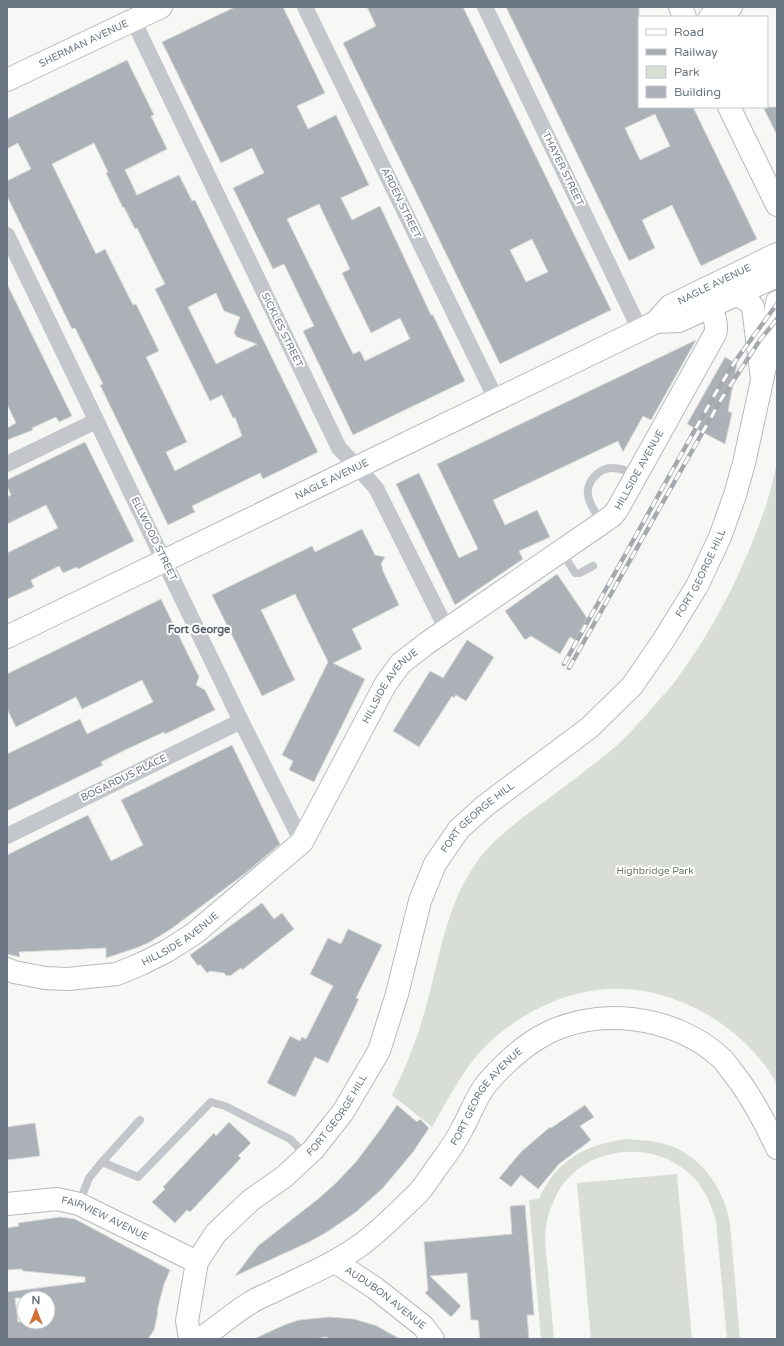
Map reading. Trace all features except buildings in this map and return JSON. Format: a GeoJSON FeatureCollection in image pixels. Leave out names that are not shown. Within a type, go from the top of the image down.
{"type":"FeatureCollection","features":[{"type":"Feature","properties":{"kind":"main road","name":"SHERMAN AVENUE"},"geometry":{"type":"LineString","coordinates":[[7,80],[160,7]]}},
{"type":"Feature","properties":{"kind":"main road"},"geometry":{"type":"LineString","coordinates":[[680,7],[684,16]]}},
{"type":"Feature","properties":{"kind":"main road"},"geometry":{"type":"LineString","coordinates":[[712,16],[731,7]]}},
{"type":"Feature","properties":{"kind":"main road"},"geometry":{"type":"LineString","coordinates":[[729,108],[777,205]]}},
{"type":"Feature","properties":{"kind":"main road","name":"NAGLE AVENUE"},"geometry":{"type":"LineString","coordinates":[[7,637],[165,562],[648,326],[670,306],[777,254]]}},
{"type":"Feature","properties":{"kind":"main road","name":"NAGLE AVENUE"},"geometry":{"type":"LineString","coordinates":[[648,326],[679,321],[777,276]]}},
{"type":"Feature","properties":{"kind":"main road"},"geometry":{"type":"LineString","coordinates":[[737,294],[750,302],[753,307],[762,379]]}},
{"type":"Feature","properties":{"kind":"main road","name":"FORT GEORGE HILL"},"geometry":{"type":"LineString","coordinates":[[190,1339],[187,1321],[197,1262],[216,1233],[250,1200],[284,1177],[313,1150],[343,1112],[379,1051],[397,994],[420,901],[435,864],[459,829],[486,805],[588,728],[632,686],[663,641],[697,586],[720,537],[735,495],[744,463],[770,344],[777,302]]}},
{"type":"Feature","properties":{"kind":"main road","name":"HILLSIDE AVENUE"},"geometry":{"type":"LineString","coordinates":[[7,970],[44,978],[68,979],[117,974],[141,964],[167,951],[195,933],[302,842],[385,685],[400,664],[602,524],[617,510],[715,334],[716,322],[711,307]]}},
{"type":"Feature","properties":{"kind":"main road","name":"FORT GEORGE AVENUE"},"geometry":{"type":"LineString","coordinates":[[200,1339],[250,1302],[335,1262],[363,1243],[422,1190],[453,1146],[475,1100],[486,1084],[502,1066],[540,1037],[579,1022],[605,1018],[633,1019],[651,1022],[677,1031],[702,1044],[721,1057],[742,1082],[768,1127],[777,1148]]}},
{"type":"Feature","properties":{"kind":"main road","name":"FAIRVIEW AVENUE"},"geometry":{"type":"LineString","coordinates":[[7,1204],[57,1199],[79,1204],[197,1262]]}},
{"type":"Feature","properties":{"kind":"main road","name":"AUDUBON AVENUE"},"geometry":{"type":"LineString","coordinates":[[335,1262],[375,1288],[423,1326],[433,1339]]}},
{"type":"Feature","properties":{"kind":"street","name":"ARDEN STREET"},"geometry":{"type":"LineString","coordinates":[[305,7],[496,400]]}},
{"type":"Feature","properties":{"kind":"street","name":"THAYER STREET"},"geometry":{"type":"LineString","coordinates":[[485,7],[648,326]]}},
{"type":"Feature","properties":{"kind":"street","name":"SICKLES STREET"},"geometry":{"type":"LineString","coordinates":[[133,20],[339,448],[376,488],[447,630]]}},
{"type":"Feature","properties":{"kind":"street","name":"ELLWOOD STREET"},"geometry":{"type":"LineString","coordinates":[[7,235],[241,721],[302,842]]}},
{"type":"Feature","properties":{"kind":"street"},"geometry":{"type":"LineString","coordinates":[[7,464],[96,421]]}},
{"type":"Feature","properties":{"kind":"street","name":"BOGARDUS PLACE"},"geometry":{"type":"LineString","coordinates":[[7,836],[241,721]]}},
{"type":"Feature","properties":{"kind":"lane"},"geometry":{"type":"LineString","coordinates":[[602,524],[588,496],[590,482],[597,474],[611,468],[622,469],[636,476]]}},
{"type":"Feature","properties":{"kind":"lane"},"geometry":{"type":"LineString","coordinates":[[562,551],[575,573],[580,573],[593,566]]}},
{"type":"Feature","properties":{"kind":"lane"},"geometry":{"type":"LineString","coordinates":[[102,1162],[138,1177],[212,1102],[225,1106],[290,1139],[307,1156]]}},
{"type":"Feature","properties":{"kind":"lane"},"geometry":{"type":"LineString","coordinates":[[79,1204],[89,1178],[140,1120]]}},
{"type":"Feature","properties":{"kind":"green space","name":"Highbridge Park"},"geometry":{"type":"Polygon","coordinates":[[[777,463],[777,1084],[762,1062],[744,1042],[724,1025],[700,1011],[676,1000],[650,992],[623,989],[597,990],[568,996],[541,1007],[515,1022],[492,1040],[482,1049],[466,1070],[432,1127],[392,1095],[406,1065],[417,1035],[450,916],[465,880],[482,855],[497,839],[614,748],[636,726],[673,684],[703,641],[747,556],[770,493],[777,463]]]}},
{"type":"Feature","properties":{"kind":"green space"},"geometry":{"type":"Polygon","coordinates":[[[627,1139],[657,1142],[687,1154],[708,1173],[716,1184],[727,1210],[730,1224],[740,1339],[727,1339],[716,1221],[706,1196],[695,1179],[674,1162],[655,1155],[636,1152],[616,1153],[597,1158],[580,1168],[566,1181],[555,1198],[547,1220],[545,1238],[554,1339],[541,1339],[529,1200],[539,1199],[546,1185],[554,1174],[574,1156],[598,1145],[627,1139]]]}},
{"type":"Feature","properties":{"kind":"green space"},"geometry":{"type":"Polygon","coordinates":[[[677,1174],[692,1339],[591,1339],[577,1183],[677,1174]]]}},
{"type":"Feature","properties":{"kind":"railway"},"geometry":{"type":"LineString","coordinates":[[564,664],[715,394],[736,360],[777,304]]}},
{"type":"Feature","properties":{"kind":"railway"},"geometry":{"type":"LineString","coordinates":[[569,668],[722,398],[760,340],[777,319]]}},
{"type":"Feature","properties":{"kind":"district","name":"Fort George"},"geometry":{"type":"Point","coordinates":[199,629]}}]}
